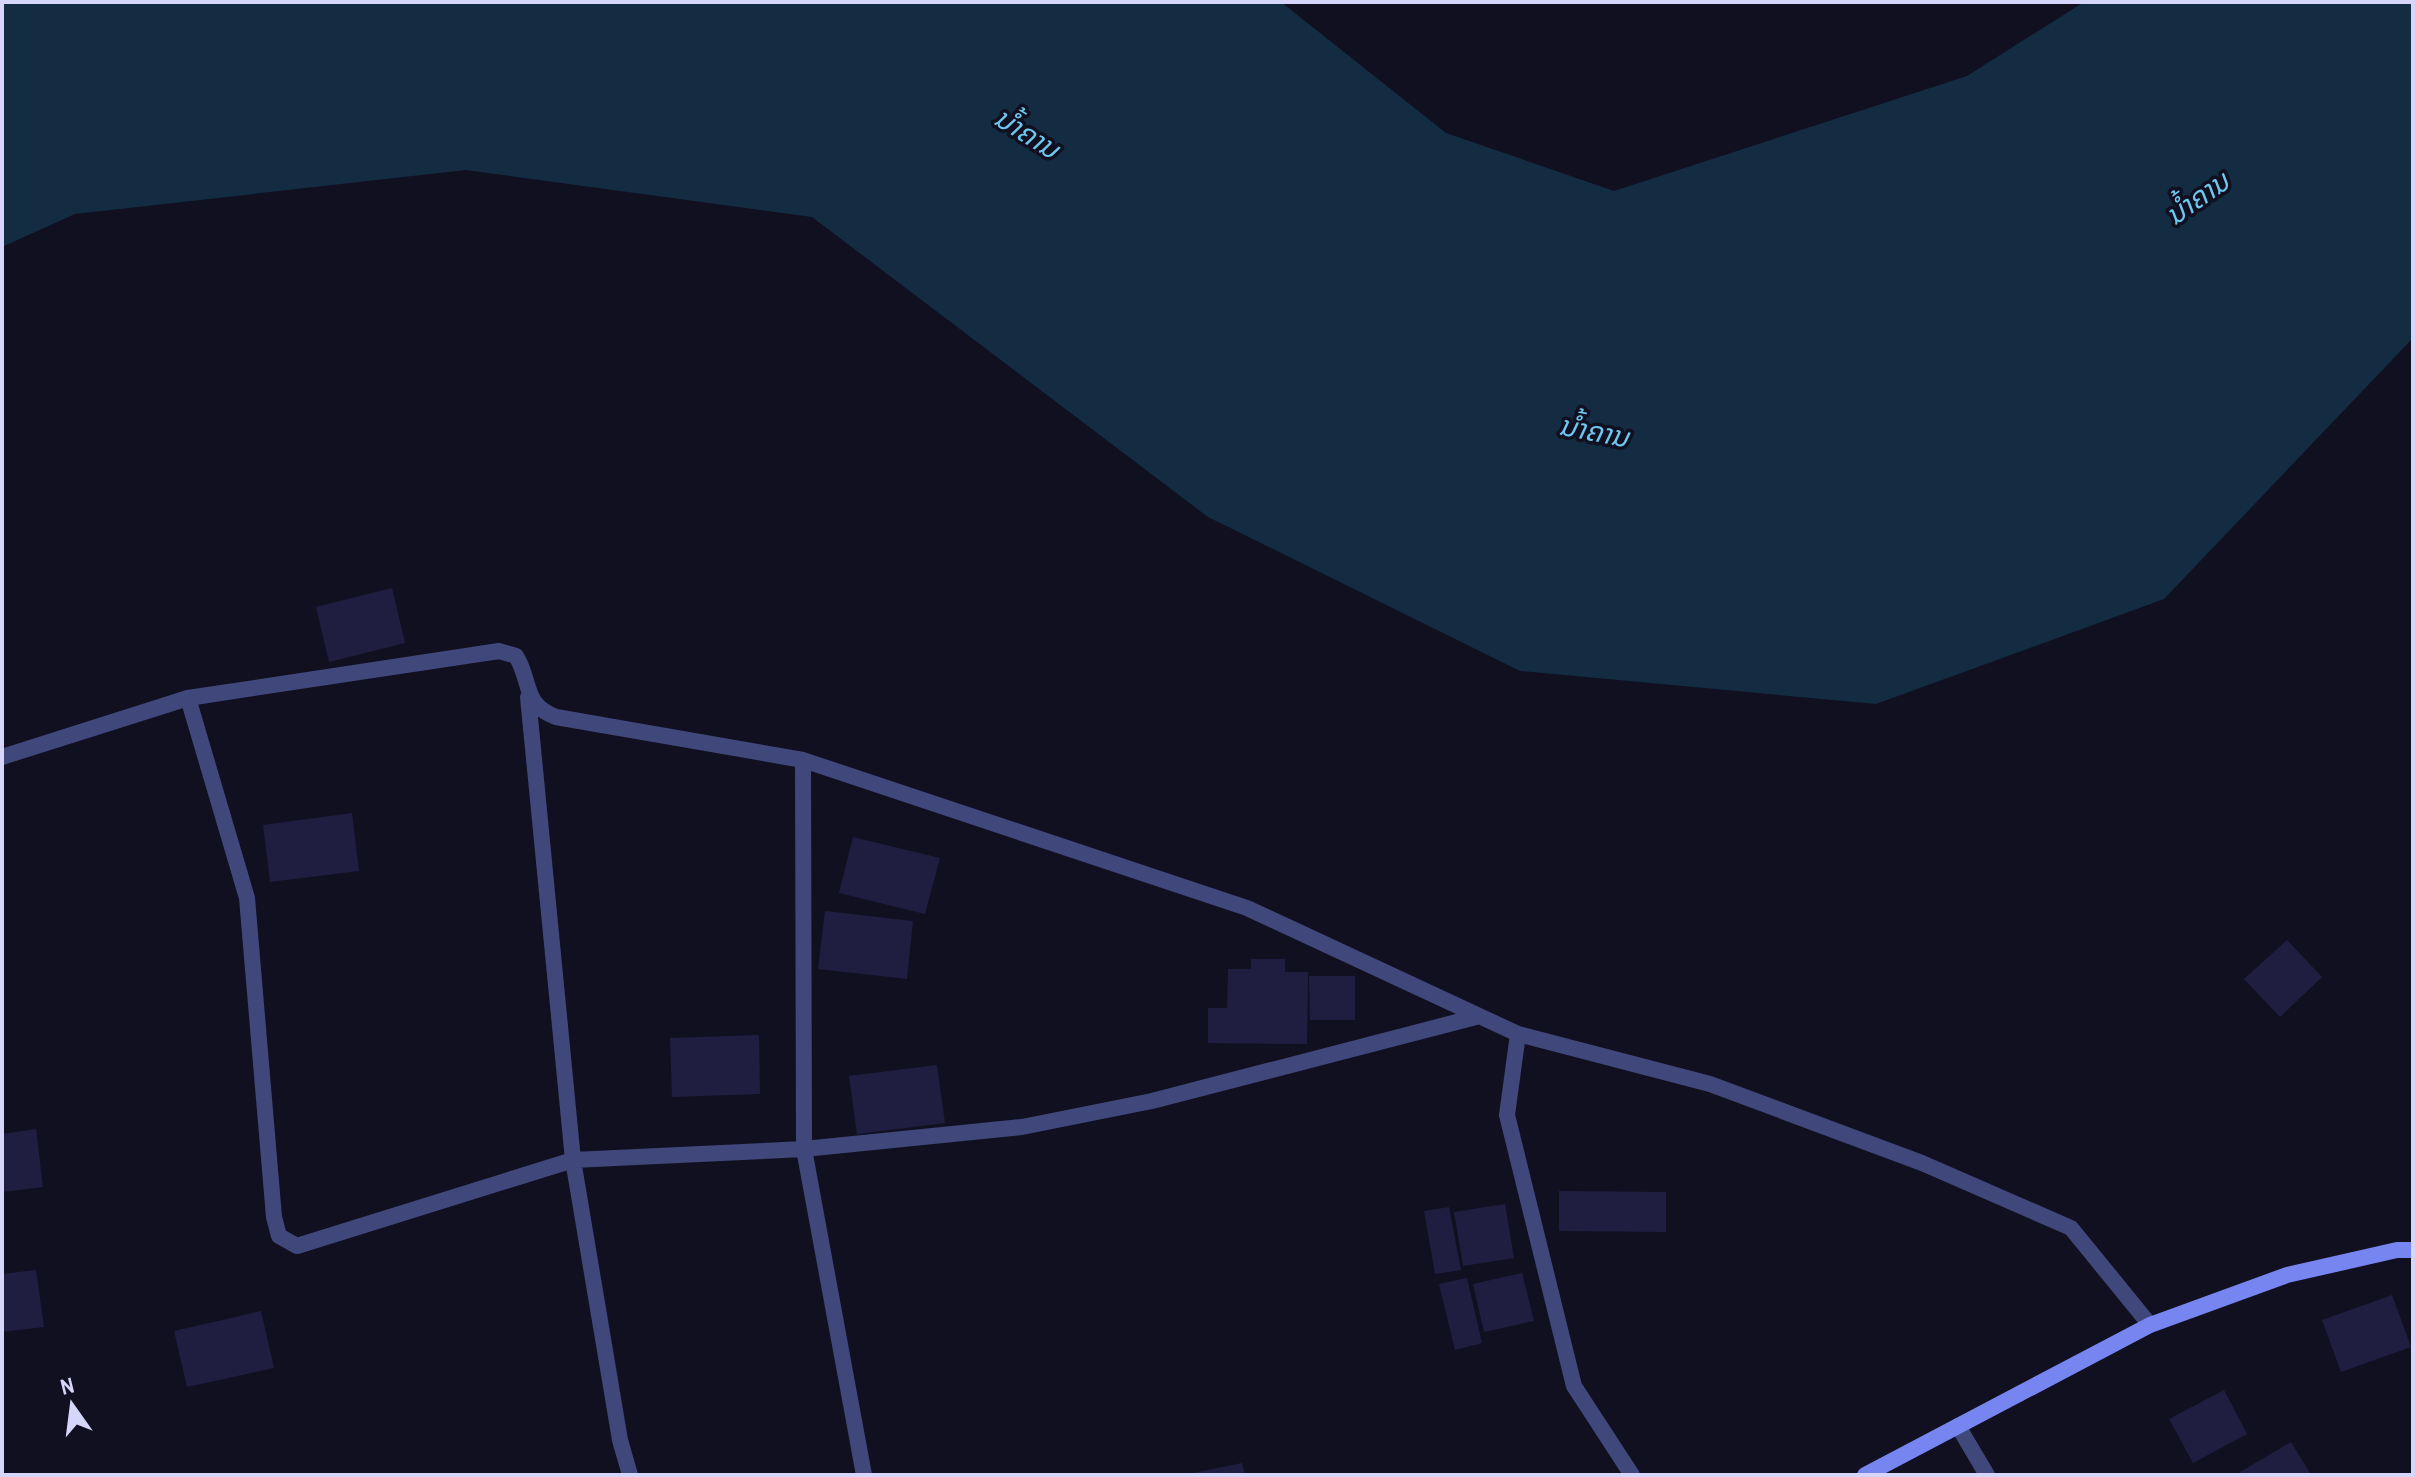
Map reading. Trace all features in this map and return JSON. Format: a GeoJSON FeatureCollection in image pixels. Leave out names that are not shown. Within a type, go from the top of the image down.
{"type":"FeatureCollection","features":[{"type":"Feature","properties":{"kind":"street"},"geometry":{"type":"LineString","coordinates":[[2,757],[188,698],[499,651],[516,656],[523,668],[528,697],[573,1160],[620,1440],[630,1475]]}},
{"type":"Feature","properties":{"kind":"street"},"geometry":{"type":"LineString","coordinates":[[528,697],[545,713],[556,717],[803,760],[1247,908],[1518,1034],[1710,1084],[1922,1163],[2071,1228],[2150,1325]]}},
{"type":"Feature","properties":{"kind":"street"},"geometry":{"type":"LineString","coordinates":[[188,698],[247,898],[274,1217],[279,1236],[297,1246],[573,1160],[804,1149],[1022,1127],[1152,1101],[1476,1017]]}},
{"type":"Feature","properties":{"kind":"street"},"geometry":{"type":"LineString","coordinates":[[803,760],[804,1149],[864,1475]]}},
{"type":"Feature","properties":{"kind":"street"},"geometry":{"type":"LineString","coordinates":[[1518,1034],[1507,1115],[1574,1386],[1632,1475]]}},
{"type":"Feature","properties":{"kind":"street"},"geometry":{"type":"LineString","coordinates":[[1865,1475],[1882,1471],[1958,1426],[2150,1325],[2287,1275],[2397,1250],[2413,1250]]}},
{"type":"Feature","properties":{"kind":"street"},"geometry":{"type":"LineString","coordinates":[[1958,1426],[1987,1475]]}},
{"type":"Feature","properties":{"kind":"water","name":"ນ້ຳຄານ"},"geometry":{"type":"Polygon","coordinates":[[[2,2],[1281,2],[1446,133],[1614,191],[1967,76],[2084,2],[2413,2],[2413,338],[2164,599],[1876,704],[1520,671],[1208,517],[812,217],[466,170],[75,214],[2,247],[2,2]]]}},
{"type":"Feature","properties":{"kind":"building"},"geometry":{"type":"Polygon","coordinates":[[[392,588],[405,643],[329,662],[316,607],[392,588]]]}},
{"type":"Feature","properties":{"kind":"building"},"geometry":{"type":"Polygon","coordinates":[[[352,813],[359,871],[270,882],[263,825],[352,813]]]}},
{"type":"Feature","properties":{"kind":"building"},"geometry":{"type":"Polygon","coordinates":[[[853,837],[940,858],[925,914],[839,893],[853,837]]]}},
{"type":"Feature","properties":{"kind":"building"},"geometry":{"type":"Polygon","coordinates":[[[825,911],[913,921],[907,979],[818,969],[825,911]]]}},
{"type":"Feature","properties":{"kind":"building"},"geometry":{"type":"Polygon","coordinates":[[[2287,940],[2322,977],[2280,1017],[2244,979],[2287,940]]]}},
{"type":"Feature","properties":{"kind":"building"},"geometry":{"type":"Polygon","coordinates":[[[1251,959],[1285,959],[1285,972],[1308,972],[1307,1044],[1208,1043],[1208,1008],[1227,1008],[1228,969],[1251,969],[1251,959]]]}},
{"type":"Feature","properties":{"kind":"building"},"geometry":{"type":"Polygon","coordinates":[[[1309,976],[1355,976],[1355,1020],[1310,1020],[1309,976]]]}},
{"type":"Feature","properties":{"kind":"building"},"geometry":{"type":"Polygon","coordinates":[[[759,1035],[760,1094],[672,1097],[670,1038],[759,1035]]]}},
{"type":"Feature","properties":{"kind":"building"},"geometry":{"type":"Polygon","coordinates":[[[937,1065],[945,1123],[857,1134],[849,1076],[937,1065]]]}},
{"type":"Feature","properties":{"kind":"building"},"geometry":{"type":"Polygon","coordinates":[[[36,1129],[43,1187],[2,1192],[2,1134],[36,1129]]]}},
{"type":"Feature","properties":{"kind":"building"},"geometry":{"type":"Polygon","coordinates":[[[1559,1191],[1666,1192],[1666,1232],[1559,1231],[1559,1191]]]}},
{"type":"Feature","properties":{"kind":"building"},"geometry":{"type":"Polygon","coordinates":[[[1505,1204],[1514,1258],[1463,1266],[1454,1212],[1505,1204]]]}},
{"type":"Feature","properties":{"kind":"building"},"geometry":{"type":"Polygon","coordinates":[[[1449,1207],[1461,1270],[1435,1274],[1424,1211],[1449,1207]]]}},
{"type":"Feature","properties":{"kind":"building"},"geometry":{"type":"Polygon","coordinates":[[[36,1270],[44,1327],[2,1332],[2,1274],[36,1270]]]}},
{"type":"Feature","properties":{"kind":"building"},"geometry":{"type":"Polygon","coordinates":[[[1522,1273],[1534,1321],[1484,1332],[1473,1284],[1522,1273]]]}},
{"type":"Feature","properties":{"kind":"building"},"geometry":{"type":"Polygon","coordinates":[[[1467,1278],[1482,1343],[1455,1350],[1439,1284],[1467,1278]]]}},
{"type":"Feature","properties":{"kind":"building"},"geometry":{"type":"Polygon","coordinates":[[[2392,1295],[2411,1347],[2341,1372],[2322,1320],[2392,1295]]]}},
{"type":"Feature","properties":{"kind":"building"},"geometry":{"type":"Polygon","coordinates":[[[261,1311],[274,1368],[187,1387],[174,1331],[261,1311]]]}},
{"type":"Feature","properties":{"kind":"building"},"geometry":{"type":"Polygon","coordinates":[[[2224,1390],[2247,1434],[2193,1463],[2169,1419],[2224,1390]]]}},
{"type":"Feature","properties":{"kind":"building"},"geometry":{"type":"Polygon","coordinates":[[[2291,1442],[2311,1475],[2242,1475],[2240,1472],[2291,1442]]]}},
{"type":"Feature","properties":{"kind":"building"},"geometry":{"type":"Polygon","coordinates":[[[1242,1463],[1245,1475],[1188,1475],[1188,1474],[1242,1463]]]}}]}
